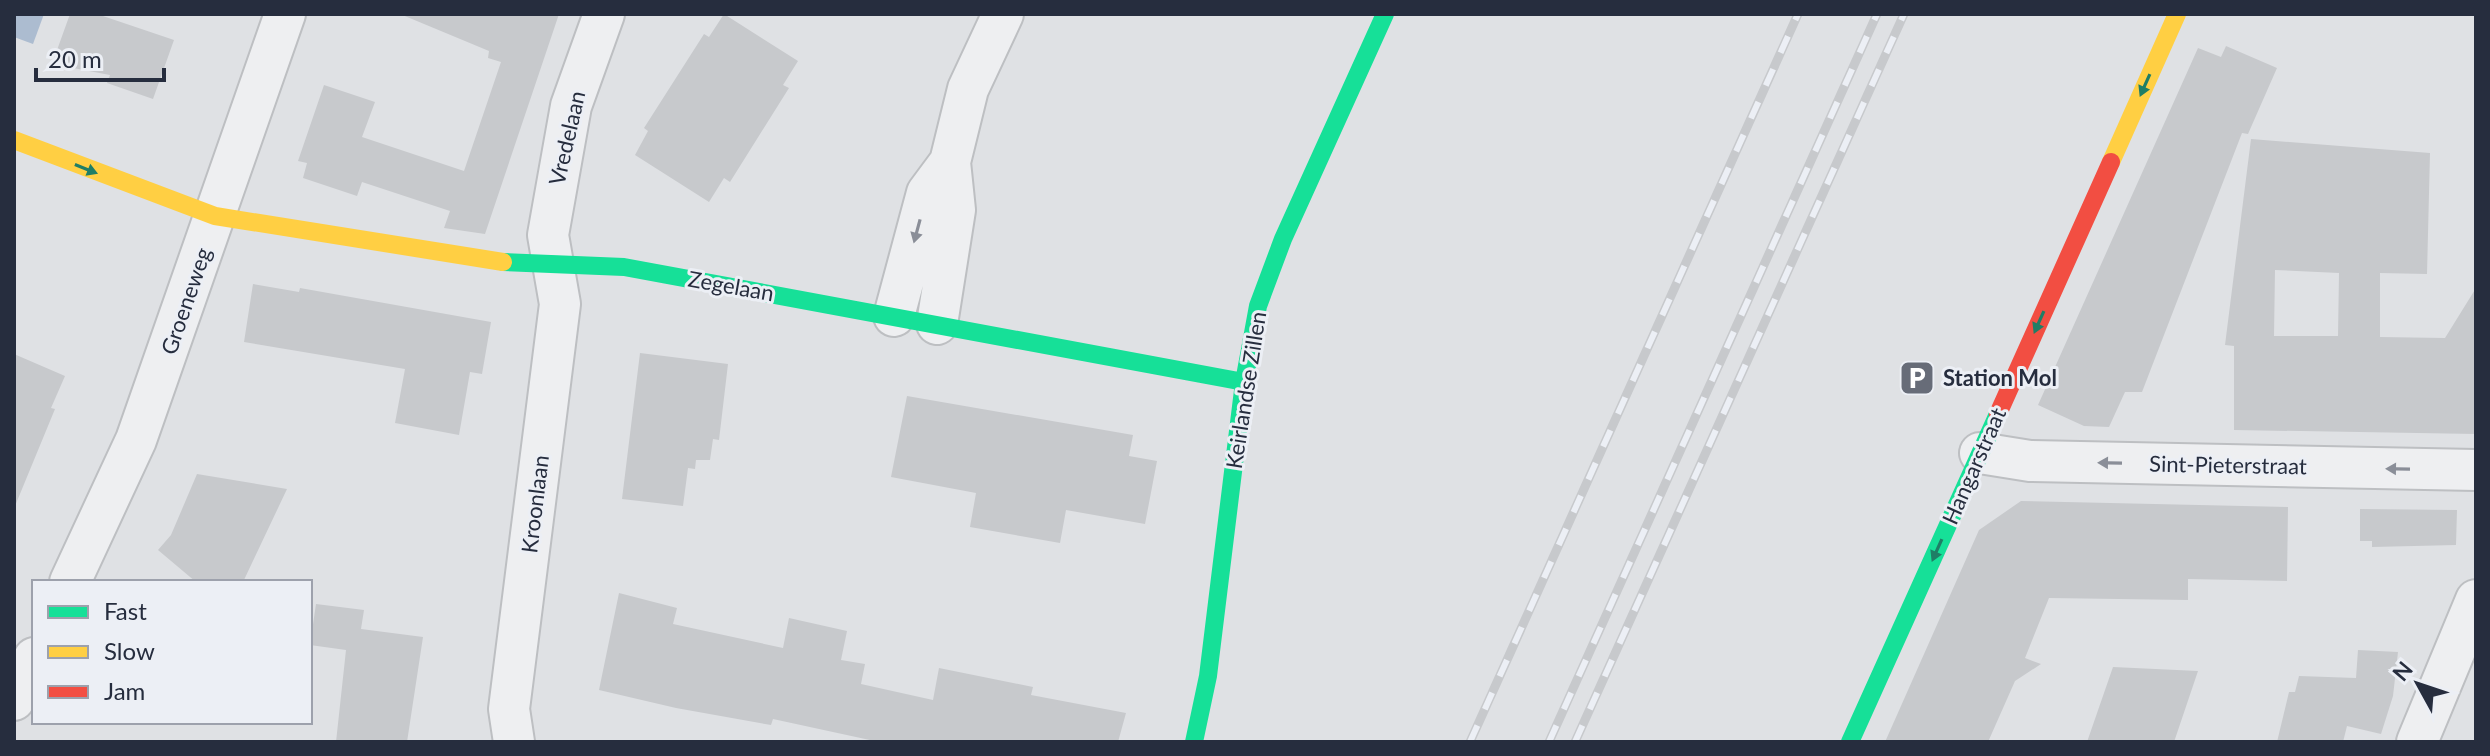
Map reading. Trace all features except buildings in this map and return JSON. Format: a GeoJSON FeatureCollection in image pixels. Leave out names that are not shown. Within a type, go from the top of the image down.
{"type":"FeatureCollection","features":[{"type":"Feature","properties":{"kind":"street","name":"Groeneweg"},"geometry":{"type":"LineString","coordinates":[[71,580],[136,440],[285,14]]}},
{"type":"Feature","properties":{"kind":"street","name":"Vredelaan"},"geometry":{"type":"LineString","coordinates":[[552,266],[548,235],[571,106],[604,14]]}},
{"type":"Feature","properties":{"kind":"street","name":"Keirlandse Zillen"},"geometry":{"type":"LineString","coordinates":[[1194,742],[1208,676],[1244,382],[1258,306],[1283,239],[1385,14]]}},
{"type":"Feature","properties":{"kind":"street","name":"Hangarstraat"},"geometry":{"type":"LineString","coordinates":[[1850,742],[2177,14]]}},
{"type":"Feature","properties":{"kind":"street"},"geometry":{"type":"LineString","coordinates":[[937,324],[955,210],[950,162],[968,89],[998,19]]}},
{"type":"Feature","properties":{"kind":"street","name":"Zegelaan"},"geometry":{"type":"LineString","coordinates":[[14,140],[215,216],[254,219],[501,262],[624,267],[1244,382]]}},
{"type":"Feature","properties":{"kind":"street"},"geometry":{"type":"LineString","coordinates":[[894,316],[927,193],[950,162]]}},
{"type":"Feature","properties":{"kind":"street","name":"Kroonlaan"},"geometry":{"type":"LineString","coordinates":[[514,742],[509,709],[560,304],[552,266]]}},
{"type":"Feature","properties":{"kind":"street","name":"Sint-Pieterstraat"},"geometry":{"type":"LineString","coordinates":[[1980,453],[2030,461],[2476,470]]}},
{"type":"Feature","properties":{"kind":"street"},"geometry":{"type":"LineString","coordinates":[[2417,742],[2476,600]]}},
{"type":"Feature","properties":{"kind":"street"},"geometry":{"type":"LineString","coordinates":[[14,700],[32,662]]}},
{"type":"Feature","properties":{"kind":"water"},"geometry":{"type":"Polygon","coordinates":[[[14,14],[44,14],[33,44],[14,37],[14,14]]]}},
{"type":"Feature","properties":{"kind":"railway"},"geometry":{"type":"LineString","coordinates":[[1470,742],[1798,14]]}},
{"type":"Feature","properties":{"kind":"railway"},"geometry":{"type":"LineString","coordinates":[[1549,742],[1877,14]]}},
{"type":"Feature","properties":{"kind":"railway"},"geometry":{"type":"LineString","coordinates":[[1575,742],[1904,14]]}},
{"type":"Feature","properties":{"kind":"traffic: fast"},"geometry":{"type":"LineString","coordinates":[[1194,742],[1208,676],[1244,382],[1258,306],[1283,239],[1385,14]]}},
{"type":"Feature","properties":{"kind":"traffic: fast"},"geometry":{"type":"LineString","coordinates":[[503,262],[624,267],[1244,382]]}},
{"type":"Feature","properties":{"kind":"traffic: fast"},"geometry":{"type":"LineString","coordinates":[[1850,742],[1998,414]]}},
{"type":"Feature","properties":{"kind":"traffic: slow"},"geometry":{"type":"LineString","coordinates":[[2111,162],[2177,14]]}},
{"type":"Feature","properties":{"kind":"traffic: slow"},"geometry":{"type":"LineString","coordinates":[[14,140],[215,216],[503,262]]}},
{"type":"Feature","properties":{"kind":"traffic: jam"},"geometry":{"type":"LineString","coordinates":[[1998,414],[2111,162]]}},
{"type":"Feature","properties":{"kind":"place","name":"Station Mol"},"geometry":{"type":"Point","coordinates":[1917,378]}}]}
